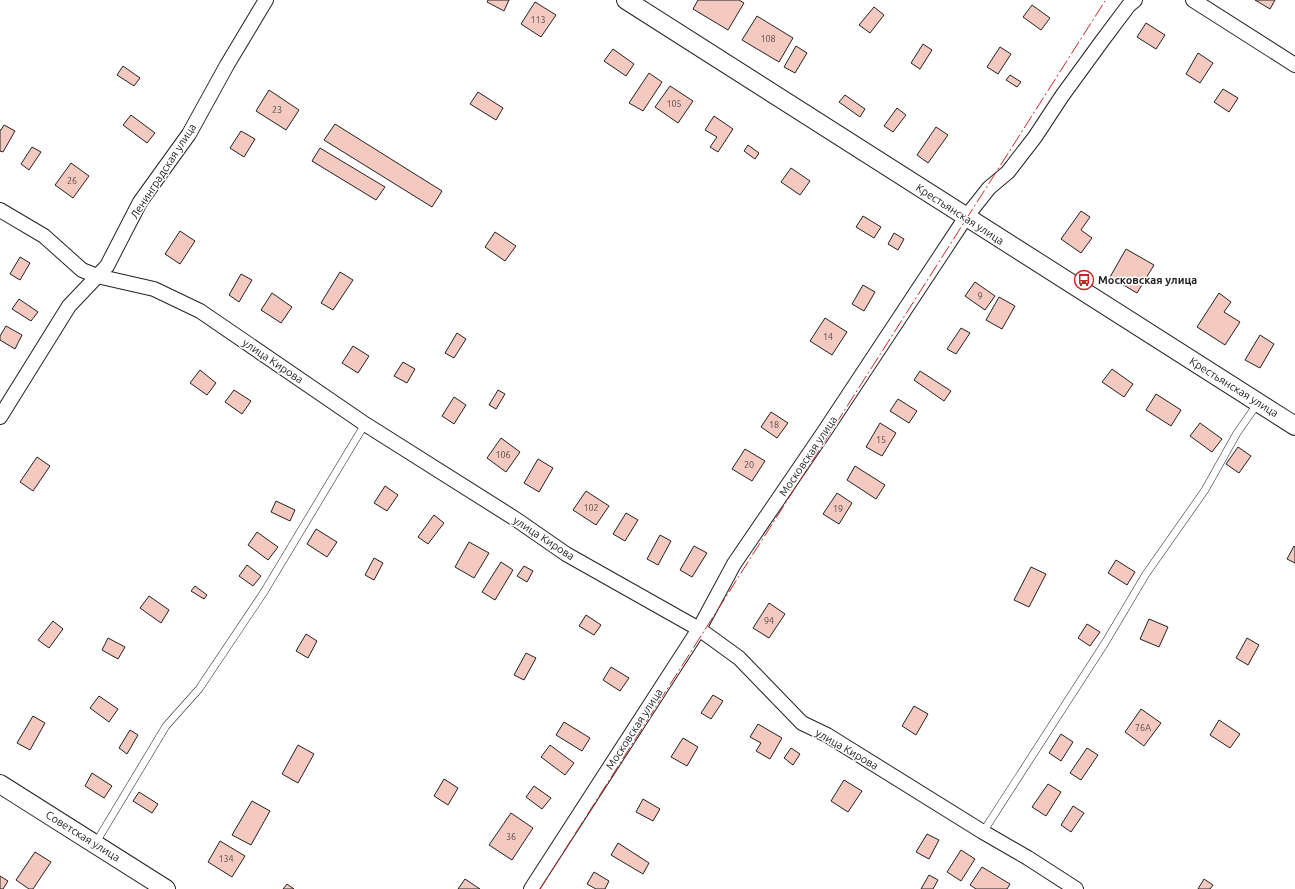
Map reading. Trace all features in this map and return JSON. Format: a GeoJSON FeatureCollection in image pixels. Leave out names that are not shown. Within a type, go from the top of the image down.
{"type":"FeatureCollection","features":[{"type":"Feature","properties":{"kind":"street","name":"Ленинградская улица"},"geometry":{"type":"LineString","coordinates":[[0,417],[69,306],[107,266],[140,202],[189,134],[227,65],[266,0]]}},
{"type":"Feature","properties":{"kind":"street","name":"Крестьянская улица"},"geometry":{"type":"LineString","coordinates":[[626,0],[1295,426]]}},
{"type":"Feature","properties":{"kind":"street"},"geometry":{"type":"LineString","coordinates":[[1193,0],[1295,65]]}},
{"type":"Feature","properties":{"kind":"street","name":"Московская улица"},"geometry":{"type":"LineString","coordinates":[[531,889],[699,629],[734,564],[824,432],[966,217],[989,188],[1008,172],[1132,2]]}},
{"type":"Feature","properties":{"kind":"street","name":"улица Кирова"},"geometry":{"type":"LineString","coordinates":[[0,210],[44,236],[82,270],[98,276],[154,289],[200,311],[365,424],[517,520],[566,554],[699,629],[739,658],[802,723],[827,735],[1076,889]]}},
{"type":"Feature","properties":{"kind":"street","name":"Советская улица"},"geometry":{"type":"LineString","coordinates":[[0,784],[166,889]]}},
{"type":"Feature","properties":{"kind":"lane"},"geometry":{"type":"LineString","coordinates":[[983,832],[1105,643],[1146,574],[1205,490],[1237,433],[1259,403]]}},
{"type":"Feature","properties":{"kind":"lane"},"geometry":{"type":"LineString","coordinates":[[95,844],[166,726],[199,689],[264,592],[365,424]]}},
{"type":"Feature","properties":{"kind":"building"},"geometry":{"type":"Polygon","coordinates":[[[488,0],[509,0],[504,11],[487,2],[488,0]]]}},
{"type":"Feature","properties":{"kind":"building"},"geometry":{"type":"Polygon","coordinates":[[[698,0],[739,0],[744,3],[728,30],[693,9],[698,0]]]}},
{"type":"Feature","properties":{"kind":"building"},"geometry":{"type":"Polygon","coordinates":[[[1255,0],[1275,0],[1270,9],[1255,0]]]}},
{"type":"Feature","properties":{"kind":"building"},"geometry":{"type":"Polygon","coordinates":[[[535,2],[556,15],[541,37],[521,24],[535,2]]]}},
{"type":"Feature","properties":{"kind":"building"},"geometry":{"type":"Polygon","coordinates":[[[1032,5],[1050,18],[1041,30],[1023,17],[1032,5]]]}},
{"type":"Feature","properties":{"kind":"building"},"geometry":{"type":"Polygon","coordinates":[[[874,7],[884,15],[870,33],[859,25],[874,7]]]}},
{"type":"Feature","properties":{"kind":"building"},"geometry":{"type":"Polygon","coordinates":[[[757,16],[793,38],[779,62],[742,40],[757,16]]]}},
{"type":"Feature","properties":{"kind":"building"},"geometry":{"type":"Polygon","coordinates":[[[1146,23],[1165,35],[1156,49],[1137,37],[1146,23]]]}},
{"type":"Feature","properties":{"kind":"building"},"geometry":{"type":"Polygon","coordinates":[[[923,44],[932,50],[920,69],[911,63],[923,44]]]}},
{"type":"Feature","properties":{"kind":"building"},"geometry":{"type":"Polygon","coordinates":[[[796,46],[807,53],[795,73],[784,67],[796,46]]]}},
{"type":"Feature","properties":{"kind":"building"},"geometry":{"type":"Polygon","coordinates":[[[1000,47],[1011,54],[998,74],[987,67],[1000,47]]]}},
{"type":"Feature","properties":{"kind":"building"},"geometry":{"type":"Polygon","coordinates":[[[613,49],[634,64],[626,76],[604,61],[613,49]]]}},
{"type":"Feature","properties":{"kind":"building"},"geometry":{"type":"Polygon","coordinates":[[[1198,53],[1213,63],[1200,83],[1186,74],[1198,53]]]}},
{"type":"Feature","properties":{"kind":"building"},"geometry":{"type":"Polygon","coordinates":[[[123,66],[140,78],[134,86],[117,75],[123,66]]]}},
{"type":"Feature","properties":{"kind":"building"},"geometry":{"type":"Polygon","coordinates":[[[649,73],[662,82],[643,111],[629,103],[649,73]]]}},
{"type":"Feature","properties":{"kind":"building"},"geometry":{"type":"Polygon","coordinates":[[[1010,75],[1021,82],[1017,87],[1006,80],[1010,75]]]}},
{"type":"Feature","properties":{"kind":"building"},"geometry":{"type":"Polygon","coordinates":[[[670,86],[693,101],[678,123],[655,107],[670,86]]]}},
{"type":"Feature","properties":{"kind":"building"},"geometry":{"type":"Polygon","coordinates":[[[1223,89],[1238,98],[1229,112],[1214,102],[1223,89]]]}},
{"type":"Feature","properties":{"kind":"building"},"geometry":{"type":"Polygon","coordinates":[[[269,90],[299,110],[286,130],[256,111],[269,90]]]}},
{"type":"Feature","properties":{"kind":"building"},"geometry":{"type":"Polygon","coordinates":[[[478,92],[503,108],[496,120],[470,104],[478,92]]]}},
{"type":"Feature","properties":{"kind":"building"},"geometry":{"type":"Polygon","coordinates":[[[845,95],[865,109],[860,117],[839,102],[845,95]]]}},
{"type":"Feature","properties":{"kind":"building"},"geometry":{"type":"Polygon","coordinates":[[[897,108],[906,115],[893,132],[884,126],[897,108]]]}},
{"type":"Feature","properties":{"kind":"building"},"geometry":{"type":"Polygon","coordinates":[[[131,115],[155,133],[147,143],[123,125],[131,115]]]}},
{"type":"Feature","properties":{"kind":"building"},"geometry":{"type":"Polygon","coordinates":[[[714,116],[733,129],[718,152],[710,147],[717,137],[705,130],[714,116]]]}},
{"type":"Feature","properties":{"kind":"building"},"geometry":{"type":"Polygon","coordinates":[[[335,124],[442,191],[432,207],[324,140],[335,124]]]}},
{"type":"Feature","properties":{"kind":"building"},"geometry":{"type":"Polygon","coordinates":[[[4,125],[15,131],[3,152],[0,151],[0,130],[4,125]]]}},
{"type":"Feature","properties":{"kind":"building"},"geometry":{"type":"Polygon","coordinates":[[[936,127],[948,135],[928,163],[917,155],[936,127]]]}},
{"type":"Feature","properties":{"kind":"building"},"geometry":{"type":"Polygon","coordinates":[[[241,131],[255,139],[244,157],[230,148],[241,131]]]}},
{"type":"Feature","properties":{"kind":"building"},"geometry":{"type":"Polygon","coordinates":[[[748,145],[759,153],[755,159],[744,151],[748,145]]]}},
{"type":"Feature","properties":{"kind":"building"},"geometry":{"type":"Polygon","coordinates":[[[32,147],[41,152],[29,170],[21,164],[32,147]]]}},
{"type":"Feature","properties":{"kind":"building"},"geometry":{"type":"Polygon","coordinates":[[[320,148],[385,187],[376,200],[312,161],[320,148]]]}},
{"type":"Feature","properties":{"kind":"building"},"geometry":{"type":"Polygon","coordinates":[[[71,163],[89,176],[73,198],[55,185],[71,163]]]}},
{"type":"Feature","properties":{"kind":"building"},"geometry":{"type":"Polygon","coordinates":[[[791,168],[810,181],[800,195],[781,182],[791,168]]]}},
{"type":"Feature","properties":{"kind":"building"},"geometry":{"type":"Polygon","coordinates":[[[1081,211],[1090,217],[1081,230],[1092,238],[1081,253],[1061,239],[1081,211]]]}},
{"type":"Feature","properties":{"kind":"building"},"geometry":{"type":"Polygon","coordinates":[[[863,216],[881,227],[874,238],[856,227],[863,216]]]}},
{"type":"Feature","properties":{"kind":"building"},"geometry":{"type":"Polygon","coordinates":[[[180,231],[195,241],[180,264],[165,254],[180,231]]]}},
{"type":"Feature","properties":{"kind":"building"},"geometry":{"type":"Polygon","coordinates":[[[495,232],[516,246],[505,261],[485,247],[495,232]]]}},
{"type":"Feature","properties":{"kind":"building"},"geometry":{"type":"Polygon","coordinates":[[[894,233],[904,239],[898,250],[888,244],[894,233]]]}},
{"type":"Feature","properties":{"kind":"building"},"geometry":{"type":"Polygon","coordinates":[[[1126,249],[1154,265],[1137,293],[1110,277],[1126,249]]]}},
{"type":"Feature","properties":{"kind":"building"},"geometry":{"type":"Polygon","coordinates":[[[20,257],[30,263],[20,280],[10,274],[20,257]]]}},
{"type":"Feature","properties":{"kind":"building"},"geometry":{"type":"Polygon","coordinates":[[[340,272],[353,280],[333,310],[321,303],[340,272]]]}},
{"type":"Feature","properties":{"kind":"building"},"geometry":{"type":"Polygon","coordinates":[[[241,274],[252,280],[239,302],[229,295],[241,274]]]}},
{"type":"Feature","properties":{"kind":"building"},"geometry":{"type":"Polygon","coordinates":[[[975,282],[995,296],[985,310],[965,296],[975,282]]]}},
{"type":"Feature","properties":{"kind":"building"},"geometry":{"type":"Polygon","coordinates":[[[863,285],[875,292],[864,311],[852,304],[863,285]]]}},
{"type":"Feature","properties":{"kind":"building"},"geometry":{"type":"Polygon","coordinates":[[[272,293],[292,307],[281,323],[261,310],[272,293]]]}},
{"type":"Feature","properties":{"kind":"building"},"geometry":{"type":"Polygon","coordinates":[[[1219,293],[1231,302],[1224,312],[1240,322],[1225,345],[1197,327],[1219,293]]]}},
{"type":"Feature","properties":{"kind":"building"},"geometry":{"type":"Polygon","coordinates":[[[999,297],[1015,306],[1002,329],[986,320],[999,297]]]}},
{"type":"Feature","properties":{"kind":"building"},"geometry":{"type":"Polygon","coordinates":[[[19,299],[38,312],[31,321],[12,309],[19,299]]]}},
{"type":"Feature","properties":{"kind":"building"},"geometry":{"type":"Polygon","coordinates":[[[825,318],[847,332],[832,355],[810,341],[825,318]]]}},
{"type":"Feature","properties":{"kind":"building"},"geometry":{"type":"Polygon","coordinates":[[[6,326],[22,335],[15,349],[0,340],[0,336],[6,326]]]}},
{"type":"Feature","properties":{"kind":"building"},"geometry":{"type":"Polygon","coordinates":[[[961,328],[970,333],[956,354],[947,349],[961,328]]]}},
{"type":"Feature","properties":{"kind":"building"},"geometry":{"type":"Polygon","coordinates":[[[457,333],[466,339],[454,358],[445,353],[457,333]]]}},
{"type":"Feature","properties":{"kind":"building"},"geometry":{"type":"Polygon","coordinates":[[[1260,335],[1274,344],[1260,368],[1245,360],[1260,335]]]}},
{"type":"Feature","properties":{"kind":"building"},"geometry":{"type":"Polygon","coordinates":[[[353,346],[369,356],[358,373],[342,363],[353,346]]]}},
{"type":"Feature","properties":{"kind":"building"},"geometry":{"type":"Polygon","coordinates":[[[403,362],[415,369],[407,383],[394,376],[403,362]]]}},
{"type":"Feature","properties":{"kind":"building"},"geometry":{"type":"Polygon","coordinates":[[[1112,369],[1133,384],[1124,397],[1102,382],[1112,369]]]}},
{"type":"Feature","properties":{"kind":"building"},"geometry":{"type":"Polygon","coordinates":[[[200,370],[216,383],[207,395],[190,383],[200,370]]]}},
{"type":"Feature","properties":{"kind":"building"},"geometry":{"type":"Polygon","coordinates":[[[920,371],[951,391],[944,401],[914,380],[920,371]]]}},
{"type":"Feature","properties":{"kind":"building"},"geometry":{"type":"Polygon","coordinates":[[[234,390],[251,401],[242,414],[225,402],[234,390]]]}},
{"type":"Feature","properties":{"kind":"building"},"geometry":{"type":"Polygon","coordinates":[[[498,390],[505,394],[496,409],[489,405],[498,390]]]}},
{"type":"Feature","properties":{"kind":"building"},"geometry":{"type":"Polygon","coordinates":[[[1156,394],[1181,410],[1171,426],[1146,410],[1156,394]]]}},
{"type":"Feature","properties":{"kind":"building"},"geometry":{"type":"Polygon","coordinates":[[[454,397],[466,405],[454,424],[442,416],[454,397]]]}},
{"type":"Feature","properties":{"kind":"building"},"geometry":{"type":"Polygon","coordinates":[[[898,399],[917,411],[909,423],[890,411],[898,399]]]}},
{"type":"Feature","properties":{"kind":"building"},"geometry":{"type":"Polygon","coordinates":[[[771,412],[788,423],[777,438],[761,427],[771,412]]]}},
{"type":"Feature","properties":{"kind":"building"},"geometry":{"type":"Polygon","coordinates":[[[880,423],[896,433],[882,456],[866,447],[880,423]]]}},
{"type":"Feature","properties":{"kind":"building"},"geometry":{"type":"Polygon","coordinates":[[[1200,423],[1222,439],[1212,452],[1190,436],[1200,423]]]}},
{"type":"Feature","properties":{"kind":"building"},"geometry":{"type":"Polygon","coordinates":[[[501,438],[520,452],[506,472],[487,458],[501,438]]]}},
{"type":"Feature","properties":{"kind":"building"},"geometry":{"type":"Polygon","coordinates":[[[1238,447],[1251,456],[1239,473],[1226,464],[1238,447]]]}},
{"type":"Feature","properties":{"kind":"building"},"geometry":{"type":"Polygon","coordinates":[[[745,449],[765,461],[752,481],[732,469],[745,449]]]}},
{"type":"Feature","properties":{"kind":"building"},"geometry":{"type":"Polygon","coordinates":[[[37,457],[50,466],[33,491],[20,482],[37,457]]]}},
{"type":"Feature","properties":{"kind":"building"},"geometry":{"type":"Polygon","coordinates":[[[538,459],[553,468],[539,492],[524,483],[538,459]]]}},
{"type":"Feature","properties":{"kind":"building"},"geometry":{"type":"Polygon","coordinates":[[[855,466],[885,485],[876,499],[847,480],[855,466]]]}},
{"type":"Feature","properties":{"kind":"building"},"geometry":{"type":"Polygon","coordinates":[[[385,486],[398,495],[387,511],[374,503],[385,486]]]}},
{"type":"Feature","properties":{"kind":"building"},"geometry":{"type":"Polygon","coordinates":[[[586,491],[609,506],[596,525],[573,510],[586,491]]]}},
{"type":"Feature","properties":{"kind":"building"},"geometry":{"type":"Polygon","coordinates":[[[837,493],[852,503],[839,524],[823,514],[837,493]]]}},
{"type":"Feature","properties":{"kind":"building"},"geometry":{"type":"Polygon","coordinates":[[[276,501],[295,510],[290,521],[271,512],[276,501]]]}},
{"type":"Feature","properties":{"kind":"building"},"geometry":{"type":"Polygon","coordinates":[[[626,513],[638,520],[625,541],[613,534],[626,513]]]}},
{"type":"Feature","properties":{"kind":"building"},"geometry":{"type":"Polygon","coordinates":[[[434,515],[444,523],[428,544],[418,537],[434,515]]]}},
{"type":"Feature","properties":{"kind":"building"},"geometry":{"type":"Polygon","coordinates":[[[316,529],[337,542],[327,557],[307,544],[316,529]]]}},
{"type":"Feature","properties":{"kind":"building"},"geometry":{"type":"Polygon","coordinates":[[[257,532],[278,547],[268,560],[248,545],[257,532]]]}},
{"type":"Feature","properties":{"kind":"building"},"geometry":{"type":"Polygon","coordinates":[[[660,535],[671,541],[658,565],[647,559],[660,535]]]}},
{"type":"Feature","properties":{"kind":"building"},"geometry":{"type":"Polygon","coordinates":[[[469,542],[489,553],[474,578],[455,567],[469,542]]]}},
{"type":"Feature","properties":{"kind":"building"},"geometry":{"type":"Polygon","coordinates":[[[694,546],[707,553],[692,577],[680,570],[694,546]]]}},
{"type":"Feature","properties":{"kind":"building"},"geometry":{"type":"Polygon","coordinates":[[[1294,546],[1295,547],[1295,563],[1287,559],[1294,546]]]}},
{"type":"Feature","properties":{"kind":"building"},"geometry":{"type":"Polygon","coordinates":[[[374,558],[383,563],[374,580],[365,575],[374,558]]]}},
{"type":"Feature","properties":{"kind":"building"},"geometry":{"type":"Polygon","coordinates":[[[1116,560],[1135,572],[1127,585],[1108,573],[1116,560]]]}},
{"type":"Feature","properties":{"kind":"building"},"geometry":{"type":"Polygon","coordinates":[[[501,562],[513,570],[495,600],[482,592],[501,562]]]}},
{"type":"Feature","properties":{"kind":"building"},"geometry":{"type":"Polygon","coordinates":[[[247,565],[261,576],[253,586],[239,576],[247,565]]]}},
{"type":"Feature","properties":{"kind":"building"},"geometry":{"type":"Polygon","coordinates":[[[524,566],[533,571],[527,582],[517,576],[524,566]]]}},
{"type":"Feature","properties":{"kind":"building"},"geometry":{"type":"Polygon","coordinates":[[[1031,567],[1046,574],[1029,607],[1014,600],[1031,567]]]}},
{"type":"Feature","properties":{"kind":"building"},"geometry":{"type":"Polygon","coordinates":[[[195,586],[207,595],[204,599],[191,591],[195,586]]]}},
{"type":"Feature","properties":{"kind":"building"},"geometry":{"type":"Polygon","coordinates":[[[149,596],[169,610],[161,623],[140,608],[149,596]]]}},
{"type":"Feature","properties":{"kind":"building"},"geometry":{"type":"Polygon","coordinates":[[[769,603],[785,614],[769,638],[753,628],[769,603]]]}},
{"type":"Feature","properties":{"kind":"building"},"geometry":{"type":"Polygon","coordinates":[[[586,615],[601,625],[594,635],[579,626],[586,615]]]}},
{"type":"Feature","properties":{"kind":"building"},"geometry":{"type":"Polygon","coordinates":[[[1149,619],[1168,627],[1159,647],[1140,639],[1149,619]]]}},
{"type":"Feature","properties":{"kind":"building"},"geometry":{"type":"Polygon","coordinates":[[[53,621],[63,629],[49,648],[38,640],[53,621]]]}},
{"type":"Feature","properties":{"kind":"building"},"geometry":{"type":"Polygon","coordinates":[[[1087,624],[1100,632],[1090,646],[1078,638],[1087,624]]]}},
{"type":"Feature","properties":{"kind":"building"},"geometry":{"type":"Polygon","coordinates":[[[306,634],[317,641],[308,658],[296,651],[306,634]]]}},
{"type":"Feature","properties":{"kind":"building"},"geometry":{"type":"Polygon","coordinates":[[[108,638],[125,647],[118,659],[102,650],[108,638]]]}},
{"type":"Feature","properties":{"kind":"building"},"geometry":{"type":"Polygon","coordinates":[[[1247,638],[1259,645],[1248,665],[1236,658],[1247,638]]]}},
{"type":"Feature","properties":{"kind":"building"},"geometry":{"type":"Polygon","coordinates":[[[526,653],[536,658],[524,680],[514,675],[526,653]]]}},
{"type":"Feature","properties":{"kind":"building"},"geometry":{"type":"Polygon","coordinates":[[[611,667],[629,678],[620,691],[603,680],[611,667]]]}},
{"type":"Feature","properties":{"kind":"building"},"geometry":{"type":"Polygon","coordinates":[[[713,695],[723,701],[711,719],[701,713],[713,695]]]}},
{"type":"Feature","properties":{"kind":"building"},"geometry":{"type":"Polygon","coordinates":[[[99,696],[118,709],[109,722],[90,708],[99,696]]]}},
{"type":"Feature","properties":{"kind":"building"},"geometry":{"type":"Polygon","coordinates":[[[914,706],[928,714],[916,735],[902,726],[914,706]]]}},
{"type":"Feature","properties":{"kind":"building"},"geometry":{"type":"Polygon","coordinates":[[[1141,709],[1161,723],[1144,746],[1125,732],[1141,709]]]}},
{"type":"Feature","properties":{"kind":"building"},"geometry":{"type":"Polygon","coordinates":[[[33,716],[45,723],[30,750],[17,743],[33,716]]]}},
{"type":"Feature","properties":{"kind":"building"},"geometry":{"type":"Polygon","coordinates":[[[1219,720],[1240,734],[1230,748],[1210,735],[1219,720]]]}},
{"type":"Feature","properties":{"kind":"building"},"geometry":{"type":"Polygon","coordinates":[[[564,722],[590,738],[582,751],[556,735],[564,722]]]}},
{"type":"Feature","properties":{"kind":"building"},"geometry":{"type":"Polygon","coordinates":[[[758,724],[782,738],[770,759],[756,751],[761,743],[750,737],[758,724]]]}},
{"type":"Feature","properties":{"kind":"building"},"geometry":{"type":"Polygon","coordinates":[[[130,730],[138,735],[127,754],[119,748],[130,730]]]}},
{"type":"Feature","properties":{"kind":"building"},"geometry":{"type":"Polygon","coordinates":[[[1061,734],[1073,742],[1061,761],[1049,753],[1061,734]]]}},
{"type":"Feature","properties":{"kind":"building"},"geometry":{"type":"Polygon","coordinates":[[[683,738],[698,747],[687,766],[671,757],[683,738]]]}},
{"type":"Feature","properties":{"kind":"building"},"geometry":{"type":"Polygon","coordinates":[[[298,745],[314,754],[298,783],[282,774],[298,745]]]}},
{"type":"Feature","properties":{"kind":"building"},"geometry":{"type":"Polygon","coordinates":[[[550,745],[574,763],[565,775],[541,757],[550,745]]]}},
{"type":"Feature","properties":{"kind":"building"},"geometry":{"type":"Polygon","coordinates":[[[791,748],[800,754],[793,765],[784,758],[791,748]]]}},
{"type":"Feature","properties":{"kind":"building"},"geometry":{"type":"Polygon","coordinates":[[[1087,748],[1098,755],[1081,780],[1070,773],[1087,748]]]}},
{"type":"Feature","properties":{"kind":"building"},"geometry":{"type":"Polygon","coordinates":[[[92,773],[112,786],[104,798],[85,786],[92,773]]]}},
{"type":"Feature","properties":{"kind":"building"},"geometry":{"type":"Polygon","coordinates":[[[444,779],[458,788],[448,805],[434,796],[444,779]]]}},
{"type":"Feature","properties":{"kind":"building"},"geometry":{"type":"Polygon","coordinates":[[[844,780],[862,791],[848,812],[831,801],[844,780]]]}},
{"type":"Feature","properties":{"kind":"building"},"geometry":{"type":"Polygon","coordinates":[[[1048,784],[1061,792],[1046,816],[1032,807],[1048,784]]]}},
{"type":"Feature","properties":{"kind":"building"},"geometry":{"type":"Polygon","coordinates":[[[534,786],[551,798],[542,809],[526,797],[534,786]]]}},
{"type":"Feature","properties":{"kind":"building"},"geometry":{"type":"Polygon","coordinates":[[[139,792],[158,804],[152,813],[133,801],[139,792]]]}},
{"type":"Feature","properties":{"kind":"building"},"geometry":{"type":"Polygon","coordinates":[[[643,799],[660,809],[653,821],[636,812],[643,799]]]}},
{"type":"Feature","properties":{"kind":"building"},"geometry":{"type":"Polygon","coordinates":[[[252,801],[270,811],[251,845],[232,835],[252,801]]]}},
{"type":"Feature","properties":{"kind":"building"},"geometry":{"type":"Polygon","coordinates":[[[1073,806],[1084,813],[1071,832],[1061,825],[1073,806]]]}},
{"type":"Feature","properties":{"kind":"building"},"geometry":{"type":"Polygon","coordinates":[[[511,813],[533,828],[512,860],[489,845],[511,813]]]}},
{"type":"Feature","properties":{"kind":"building"},"geometry":{"type":"Polygon","coordinates":[[[927,834],[939,840],[929,859],[916,852],[927,834]]]}},
{"type":"Feature","properties":{"kind":"building"},"geometry":{"type":"Polygon","coordinates":[[[220,841],[245,856],[232,877],[208,862],[220,841]]]}},
{"type":"Feature","properties":{"kind":"building"},"geometry":{"type":"Polygon","coordinates":[[[618,843],[649,863],[643,874],[611,855],[618,843]]]}},
{"type":"Feature","properties":{"kind":"building"},"geometry":{"type":"Polygon","coordinates":[[[961,850],[975,859],[961,881],[947,872],[961,850]]]}},
{"type":"Feature","properties":{"kind":"building"},"geometry":{"type":"Polygon","coordinates":[[[35,852],[51,862],[33,889],[29,889],[16,880],[35,852]]]}},
{"type":"Feature","properties":{"kind":"building"},"geometry":{"type":"Polygon","coordinates":[[[982,867],[1010,884],[1007,889],[976,889],[970,885],[982,867]]]}},
{"type":"Feature","properties":{"kind":"building"},"geometry":{"type":"Polygon","coordinates":[[[594,872],[609,881],[605,889],[596,889],[587,884],[594,872]]]}},
{"type":"Feature","properties":{"kind":"building"},"geometry":{"type":"Polygon","coordinates":[[[929,875],[938,880],[933,889],[921,889],[929,875]]]}},
{"type":"Feature","properties":{"kind":"building"},"geometry":{"type":"Polygon","coordinates":[[[0,876],[8,881],[3,889],[0,889],[0,876]]]}},
{"type":"Feature","properties":{"kind":"building"},"geometry":{"type":"Polygon","coordinates":[[[465,879],[480,889],[458,889],[465,879]]]}},
{"type":"Feature","properties":{"kind":"building"},"geometry":{"type":"Polygon","coordinates":[[[1204,879],[1213,885],[1210,889],[1198,889],[1204,879]]]}},
{"type":"Feature","properties":{"kind":"building"},"geometry":{"type":"Polygon","coordinates":[[[287,884],[294,889],[283,889],[287,884]]]}},
{"type":"Feature","properties":{"kind":"power"},"geometry":{"type":"LineString","coordinates":[[540,889],[1105,1]]}},
{"type":"Feature","properties":{"kind":"place","name":"Московская улица"},"geometry":{"type":"Point","coordinates":[1084,280]}}]}
